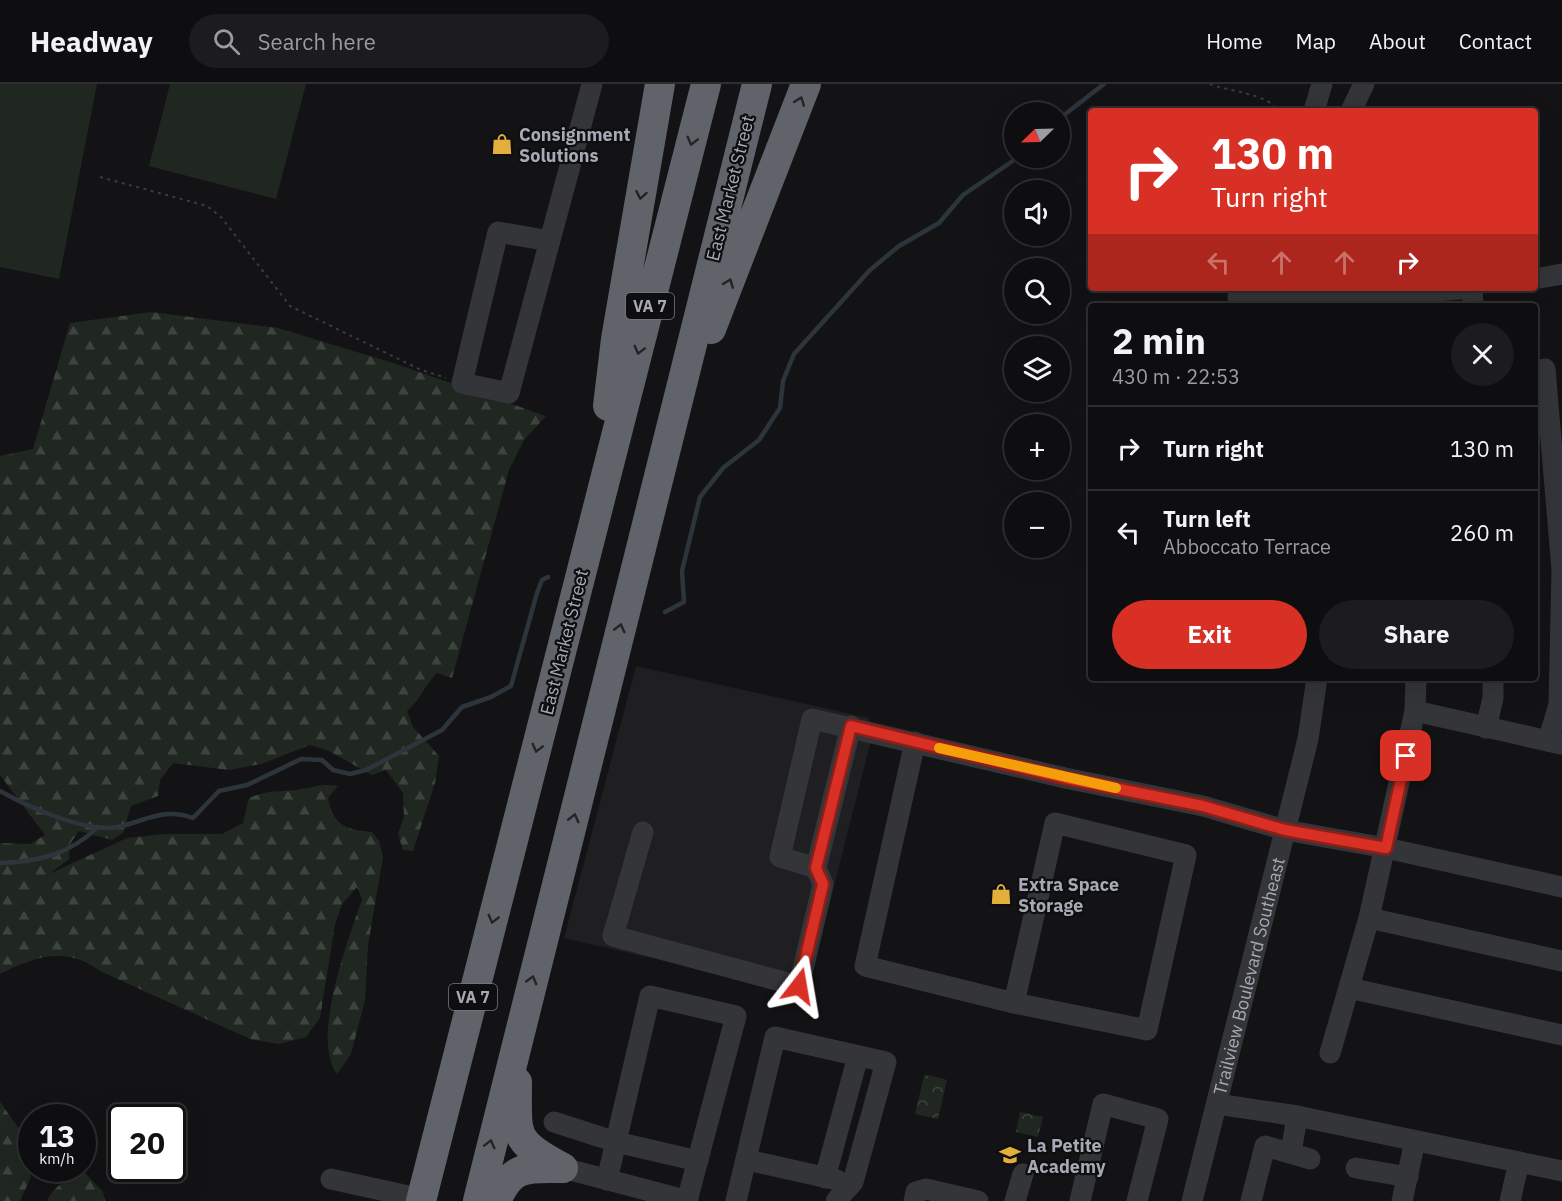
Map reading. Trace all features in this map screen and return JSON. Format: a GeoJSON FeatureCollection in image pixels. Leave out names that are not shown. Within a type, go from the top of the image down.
{"type":"FeatureCollection","features":[{"type":"Feature","properties":{"kind":"highway"},"geometry":{"type":"LineString","coordinates":[[593,528],[616,339],[660,84]]}},
{"type":"Feature","properties":{"kind":"highway","name":"East Market Street"},"geometry":{"type":"LineString","coordinates":[[422,1200],[706,84]]}},
{"type":"Feature","properties":{"kind":"highway","name":"East Market Street"},"geometry":{"type":"LineString","coordinates":[[478,1201],[662,455],[757,84]]}},
{"type":"Feature","properties":{"kind":"highway"},"geometry":{"type":"LineString","coordinates":[[662,455],[807,84]]}},
{"type":"Feature","properties":{"kind":"highway"},"geometry":{"type":"LineString","coordinates":[[518,1037],[517,1118],[521,1136],[532,1151],[563,1168]]}},
{"type":"Feature","properties":{"kind":"highway"},"geometry":{"type":"LineString","coordinates":[[496,1201],[502,1186],[516,1172],[529,1168],[563,1168]]}},
{"type":"Feature","properties":{"kind":"street"},"geometry":{"type":"LineString","coordinates":[[550,241],[498,232],[462,383],[509,393],[550,241],[592,84]]}},
{"type":"Feature","properties":{"kind":"street"},"geometry":{"type":"LineString","coordinates":[[1315,108],[1322,84]]}},
{"type":"Feature","properties":{"kind":"street"},"geometry":{"type":"LineString","coordinates":[[1352,108],[1364,84]]}},
{"type":"Feature","properties":{"kind":"street"},"geometry":{"type":"LineString","coordinates":[[1538,267],[1562,263]]}},
{"type":"Feature","properties":{"kind":"street"},"geometry":{"type":"LineString","coordinates":[[1538,278],[1562,274]]}},
{"type":"Feature","properties":{"kind":"street"},"geometry":{"type":"LineString","coordinates":[[1238,297],[1374,296],[1435,291]]}},
{"type":"Feature","properties":{"kind":"street"},"geometry":{"type":"LineString","coordinates":[[1415,711],[1555,743],[1559,705],[1562,570],[1547,369]]}},
{"type":"Feature","properties":{"kind":"street","name":"Trailview Boulevard Southeast"},"geometry":{"type":"LineString","coordinates":[[1192,1201],[1308,740],[1317,681]]}},
{"type":"Feature","properties":{"kind":"street"},"geometry":{"type":"LineString","coordinates":[[1330,1053],[1369,918],[1386,848],[1415,711],[1416,681]]}},
{"type":"Feature","properties":{"kind":"street"},"geometry":{"type":"LineString","coordinates":[[1486,728],[1493,698],[1493,681]]}},
{"type":"Feature","properties":{"kind":"street"},"geometry":{"type":"LineString","coordinates":[[816,868],[780,857],[812,718],[1065,778],[1203,806],[1285,830],[1386,848],[1562,888]]}},
{"type":"Feature","properties":{"kind":"street"},"geometry":{"type":"LineString","coordinates":[[643,832],[613,936],[799,986],[823,884],[816,868],[851,726]]}},
{"type":"Feature","properties":{"kind":"street"},"geometry":{"type":"LineString","coordinates":[[915,742],[866,966],[1014,1004],[1147,1030],[1186,855],[1055,823],[1014,1004]]}},
{"type":"Feature","properties":{"kind":"street"},"geometry":{"type":"LineString","coordinates":[[1369,918],[1562,961]]}},
{"type":"Feature","properties":{"kind":"street"},"geometry":{"type":"LineString","coordinates":[[1349,988],[1562,1035]]}},
{"type":"Feature","properties":{"kind":"street"},"geometry":{"type":"LineString","coordinates":[[563,1168],[607,1180],[688,1201],[736,1016],[650,996],[607,1180]]}},
{"type":"Feature","properties":{"kind":"street"},"geometry":{"type":"LineString","coordinates":[[736,1201],[775,1037],[886,1062],[853,1182],[836,1201]]}},
{"type":"Feature","properties":{"kind":"street"},"geometry":{"type":"LineString","coordinates":[[825,1178],[858,1056]]}},
{"type":"Feature","properties":{"kind":"street"},"geometry":{"type":"LineString","coordinates":[[1080,1201],[1103,1104],[1158,1119],[1137,1201]]}},
{"type":"Feature","properties":{"kind":"street"},"geometry":{"type":"LineString","coordinates":[[1217,1104],[1296,1116],[1562,1171]]}},
{"type":"Feature","properties":{"kind":"street"},"geometry":{"type":"LineString","coordinates":[[1251,1201],[1265,1146],[1300,1156],[1296,1116]]}},
{"type":"Feature","properties":{"kind":"street"},"geometry":{"type":"LineString","coordinates":[[554,1122],[616,1142],[698,1161]]}},
{"type":"Feature","properties":{"kind":"street"},"geometry":{"type":"LineString","coordinates":[[1402,1201],[1415,1141]]}},
{"type":"Feature","properties":{"kind":"street"},"geometry":{"type":"LineString","coordinates":[[747,1160],[853,1182]]}},
{"type":"Feature","properties":{"kind":"street"},"geometry":{"type":"LineString","coordinates":[[1510,1201],[1519,1162]]}},
{"type":"Feature","properties":{"kind":"street"},"geometry":{"type":"LineString","coordinates":[[1356,1168],[1408,1177]]}},
{"type":"Feature","properties":{"kind":"street"},"geometry":{"type":"LineString","coordinates":[[1016,1201],[1023,1174]]}},
{"type":"Feature","properties":{"kind":"street"},"geometry":{"type":"LineString","coordinates":[[331,1179],[422,1200]]}},
{"type":"Feature","properties":{"kind":"street"},"geometry":{"type":"LineString","coordinates":[[914,1201],[916,1192],[926,1189],[978,1201]]}},
{"type":"Feature","properties":{"kind":"path"},"geometry":{"type":"LineString","coordinates":[[1210,84],[1263,99],[1276,108]]}},
{"type":"Feature","properties":{"kind":"path"},"geometry":{"type":"LineString","coordinates":[[100,177],[207,206],[221,217],[290,306],[419,369],[462,383]]}},
{"type":"Feature","properties":{"kind":"shaded area"},"geometry":{"type":"Polygon","coordinates":[[[636,666],[869,718],[873,732],[807,994],[564,938],[636,666]]]}},
{"type":"Feature","properties":{"kind":"green space"},"geometry":{"type":"Polygon","coordinates":[[[0,84],[97,84],[59,279],[0,267],[0,84]]]}},
{"type":"Feature","properties":{"kind":"green space"},"geometry":{"type":"Polygon","coordinates":[[[170,84],[306,84],[276,199],[149,166],[170,84]]]}},
{"type":"Feature","properties":{"kind":"green space"},"geometry":{"type":"Polygon","coordinates":[[[151,312],[278,328],[393,363],[546,416],[524,440],[509,470],[452,678],[437,673],[407,711],[413,727],[439,756],[435,783],[413,851],[403,850],[398,834],[404,817],[403,793],[386,770],[372,775],[329,751],[310,745],[261,764],[229,770],[173,763],[160,780],[158,796],[131,806],[123,833],[112,840],[79,831],[70,844],[69,859],[49,874],[127,838],[164,834],[222,834],[243,823],[249,798],[256,795],[322,785],[338,786],[328,798],[333,814],[337,820],[348,827],[372,832],[379,841],[383,857],[368,945],[365,1000],[351,1054],[337,1074],[330,1058],[328,1037],[330,1013],[341,962],[362,899],[357,887],[342,904],[335,924],[320,1018],[306,1037],[278,1044],[250,1039],[75,958],[51,956],[26,962],[0,974],[0,843],[30,844],[45,835],[0,775],[0,456],[33,449],[70,323],[151,312]]]}},
{"type":"Feature","properties":{"kind":"green space"},"geometry":{"type":"Polygon","coordinates":[[[924,1076],[947,1080],[938,1119],[915,1114],[924,1076]]]}},
{"type":"Feature","properties":{"kind":"green space"},"geometry":{"type":"Polygon","coordinates":[[[0,1102],[18,1127],[18,1182],[29,1182],[20,1201],[0,1201],[0,1102]]]}},
{"type":"Feature","properties":{"kind":"green space"},"geometry":{"type":"Polygon","coordinates":[[[1020,1112],[1043,1117],[1038,1137],[1016,1132],[1020,1112]]]}},
{"type":"Feature","properties":{"kind":"green space"},"geometry":{"type":"Polygon","coordinates":[[[94,1182],[103,1192],[105,1201],[47,1201],[63,1183],[94,1182]]]}},
{"type":"Feature","properties":{"kind":"waterway"},"geometry":{"type":"LineString","coordinates":[[1070,110],[1104,84]]}},
{"type":"Feature","properties":{"kind":"waterway"},"geometry":{"type":"LineString","coordinates":[[665,612],[684,602],[682,571],[700,497],[723,468],[759,440],[780,408],[783,381],[794,354],[870,270],[899,246],[939,223],[963,195],[1004,167]]}},
{"type":"Feature","properties":{"kind":"waterway"},"geometry":{"type":"LineString","coordinates":[[0,791],[58,817],[105,828],[118,827],[164,814],[193,818],[219,791],[247,785],[301,759],[322,760],[333,770],[350,774],[366,770],[442,730],[462,707],[491,697],[511,686],[537,593],[542,580],[548,577]]}},
{"type":"Feature","properties":{"kind":"waterway"},"geometry":{"type":"LineString","coordinates":[[0,863],[28,861],[53,855],[76,844],[98,827]]}},
{"type":"Feature","properties":{"kind":"slow traffic"},"geometry":{"type":"LineString","coordinates":[[939,748],[1116,788]]}},
{"type":"Feature","properties":{"kind":"place","name":"Consignment Solutions"},"geometry":{"type":"Point","coordinates":[502,144]}},
{"type":"Feature","properties":{"kind":"place","name":"Extra Space Storage"},"geometry":{"type":"Point","coordinates":[1001,894]}},
{"type":"Feature","properties":{"kind":"place","name":"La Petite Academy"},"geometry":{"type":"Point","coordinates":[1010,1155]}},
{"type":"Feature","properties":{"kind":"route"},"geometry":{"type":"LineString","coordinates":[[799,986],[823,884],[816,868],[851,726],[1065,778],[1203,806],[1285,830],[1308,832],[1386,848],[1406,756]]}}]}
